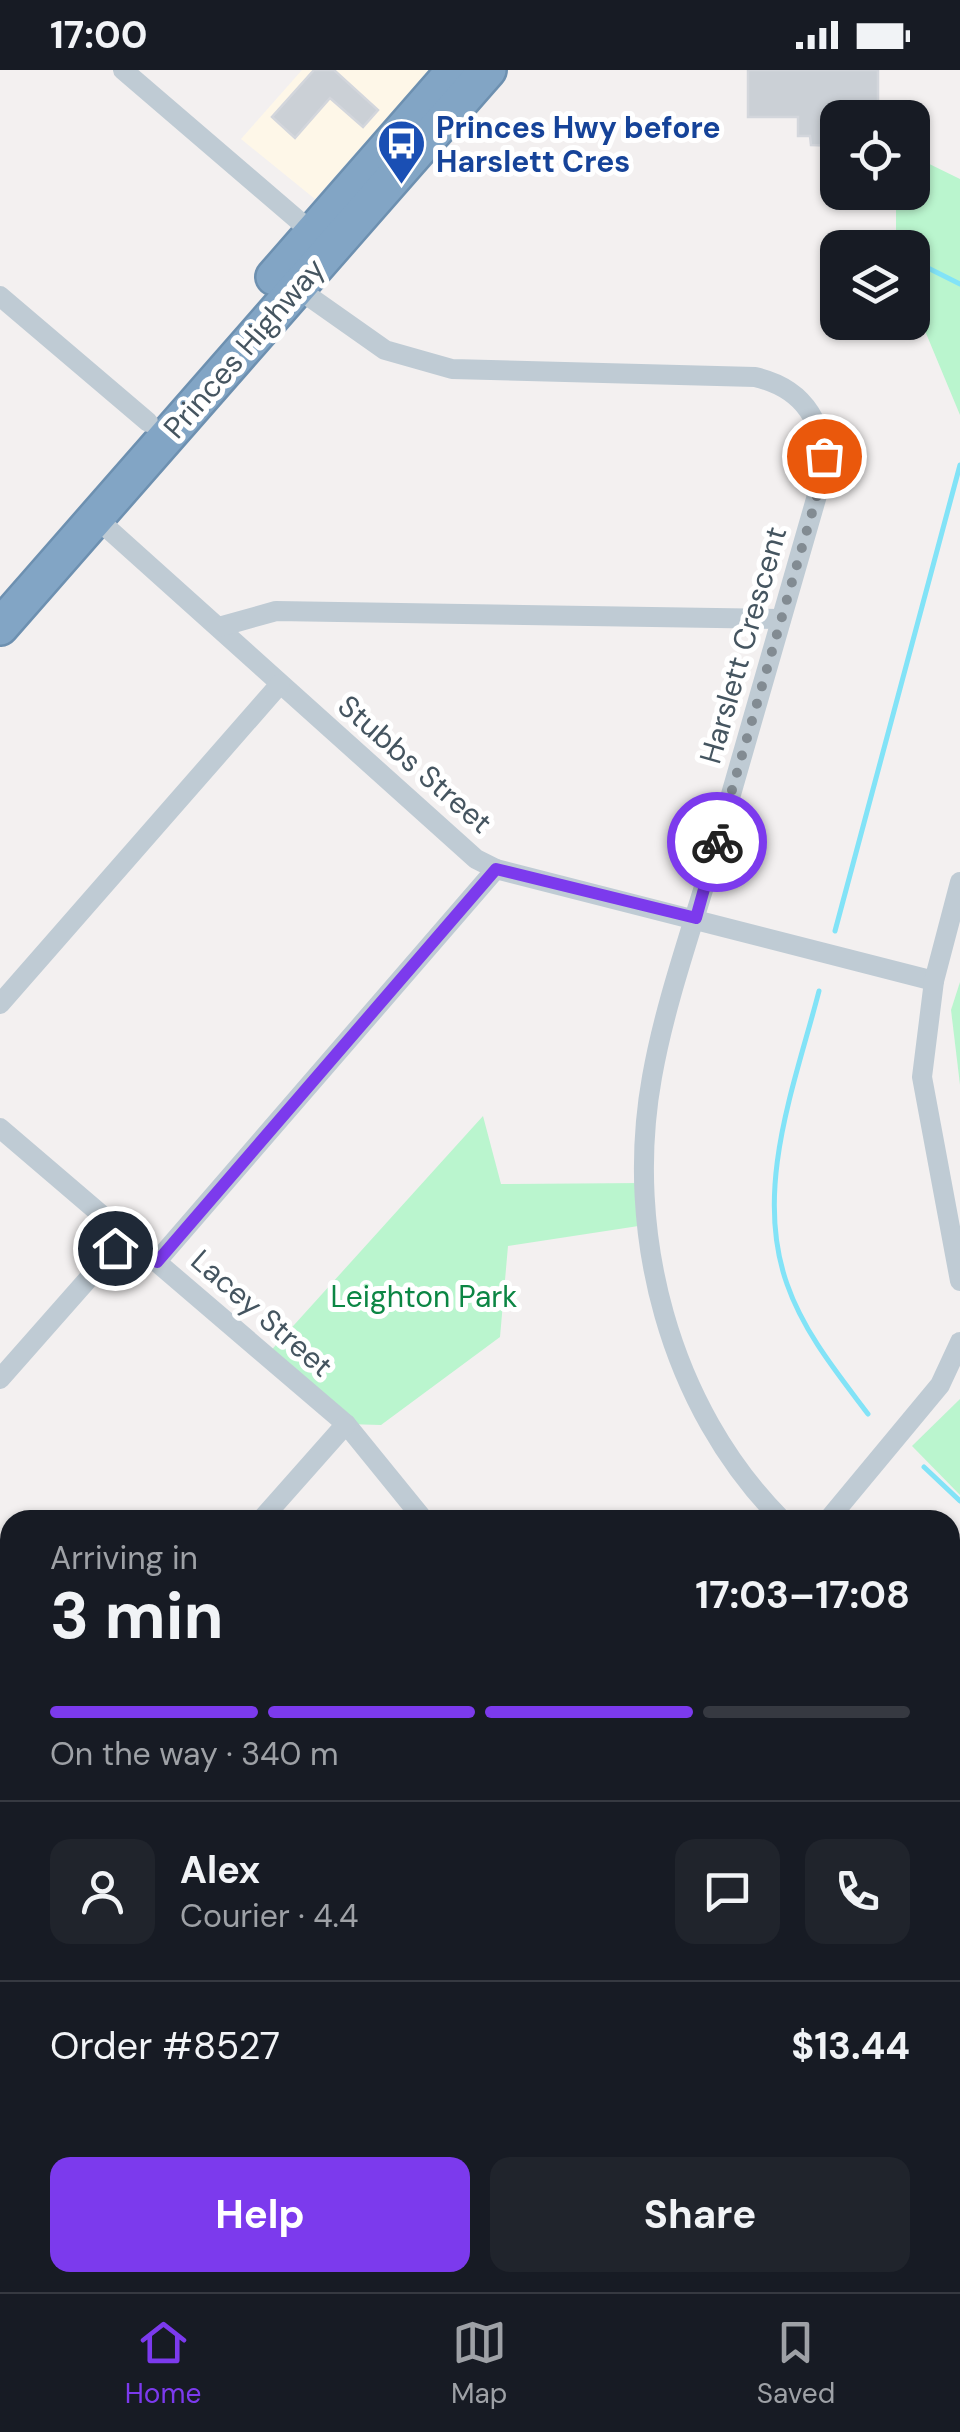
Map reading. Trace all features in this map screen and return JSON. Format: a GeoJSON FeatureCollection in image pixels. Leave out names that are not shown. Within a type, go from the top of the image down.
{"type":"FeatureCollection","features":[{"type":"Feature","properties":{"kind":"highway","name":"Princes Highway"},"geometry":{"type":"LineString","coordinates":[[0,590],[455,70]]}},
{"type":"Feature","properties":{"kind":"highway","name":"Princes Highway"},"geometry":{"type":"LineString","coordinates":[[0,627],[488,70]]}},
{"type":"Feature","properties":{"kind":"street"},"geometry":{"type":"LineString","coordinates":[[123,70],[313,232]]}},
{"type":"Feature","properties":{"kind":"street","name":"Harslett Crescent"},"geometry":{"type":"LineString","coordinates":[[297,288],[352,330],[416,362],[493,373],[754,378],[789,390],[814,416],[824,456],[651,1082],[644,1156],[645,1225],[658,1291],[688,1380],[748,1479],[774,1510]]}},
{"type":"Feature","properties":{"kind":"street"},"geometry":{"type":"LineString","coordinates":[[0,296],[148,422]]}},
{"type":"Feature","properties":{"kind":"street","name":"Stubbs Street"},"geometry":{"type":"LineString","coordinates":[[96,518],[459,845],[496,869],[934,981]]}},
{"type":"Feature","properties":{"kind":"street"},"geometry":{"type":"LineString","coordinates":[[219,627],[276,611],[782,618]]}},
{"type":"Feature","properties":{"kind":"street"},"geometry":{"type":"LineString","coordinates":[[0,1004],[280,684]]}},
{"type":"Feature","properties":{"kind":"street"},"geometry":{"type":"LineString","coordinates":[[157,1262],[496,869]]}},
{"type":"Feature","properties":{"kind":"street"},"geometry":{"type":"LineString","coordinates":[[960,882],[934,981],[922,1076],[960,1280]]}},
{"type":"Feature","properties":{"kind":"street","name":"Lacey Street"},"geometry":{"type":"LineString","coordinates":[[0,1128],[346,1424],[416,1510]]}},
{"type":"Feature","properties":{"kind":"street"},"geometry":{"type":"LineString","coordinates":[[0,1379],[126,1236]]}},
{"type":"Feature","properties":{"kind":"street"},"geometry":{"type":"LineString","coordinates":[[836,1510],[940,1385],[960,1342]]}},
{"type":"Feature","properties":{"kind":"street"},"geometry":{"type":"LineString","coordinates":[[270,1510],[346,1424]]}},
{"type":"Feature","properties":{"kind":"shaded area"},"geometry":{"type":"Polygon","coordinates":[[[302,70],[429,70],[315,199],[241,139],[302,70]]]}},
{"type":"Feature","properties":{"kind":"green space"},"geometry":{"type":"Polygon","coordinates":[[[930,164],[960,179],[960,415],[929,340],[930,230],[896,230],[896,210],[930,210],[930,164]]]}},
{"type":"Feature","properties":{"kind":"green space"},"geometry":{"type":"Polygon","coordinates":[[[960,982],[960,1085],[951,1010],[960,982]]]}},
{"type":"Feature","properties":{"kind":"green space","name":"Leighton Park"},"geometry":{"type":"Polygon","coordinates":[[[483,1116],[501,1184],[643,1183],[645,1225],[508,1246],[500,1337],[381,1425],[346,1424],[266,1356],[483,1116]]]}},
{"type":"Feature","properties":{"kind":"green space"},"geometry":{"type":"Polygon","coordinates":[[[960,1399],[960,1495],[912,1446],[960,1399]]]}},
{"type":"Feature","properties":{"kind":"building"},"geometry":{"type":"Polygon","coordinates":[[[314,70],[334,70],[378,110],[363,127],[330,98],[295,138],[272,117],[314,70]]]}},
{"type":"Feature","properties":{"kind":"building"},"geometry":{"type":"Polygon","coordinates":[[[748,70],[878,70],[878,100],[820,100],[820,145],[811,145],[810,136],[798,136],[798,117],[748,117],[748,70]]]}},
{"type":"Feature","properties":{"kind":"waterway"},"geometry":{"type":"LineString","coordinates":[[930,269],[960,284]]}},
{"type":"Feature","properties":{"kind":"waterway"},"geometry":{"type":"LineString","coordinates":[[835,931],[960,465]]}},
{"type":"Feature","properties":{"kind":"waterway"},"geometry":{"type":"LineString","coordinates":[[819,991],[781,1137],[774,1211],[778,1248],[787,1284],[803,1319],[868,1414]]}},
{"type":"Feature","properties":{"kind":"waterway"},"geometry":{"type":"LineString","coordinates":[[924,1467],[960,1501]]}},
{"type":"Feature","properties":{"kind":"way so far"},"geometry":{"type":"LineString","coordinates":[[717,842],[822,478],[824,456]]}},
{"type":"Feature","properties":{"kind":"place","name":"Princes Hwy before Harslett Cres"},"geometry":{"type":"Point","coordinates":[401,186]}},
{"type":"Feature","properties":{"kind":"route"},"geometry":{"type":"LineString","coordinates":[[115,1248],[126,1236],[157,1262],[496,869],[696,918],[717,842]]}}]}
